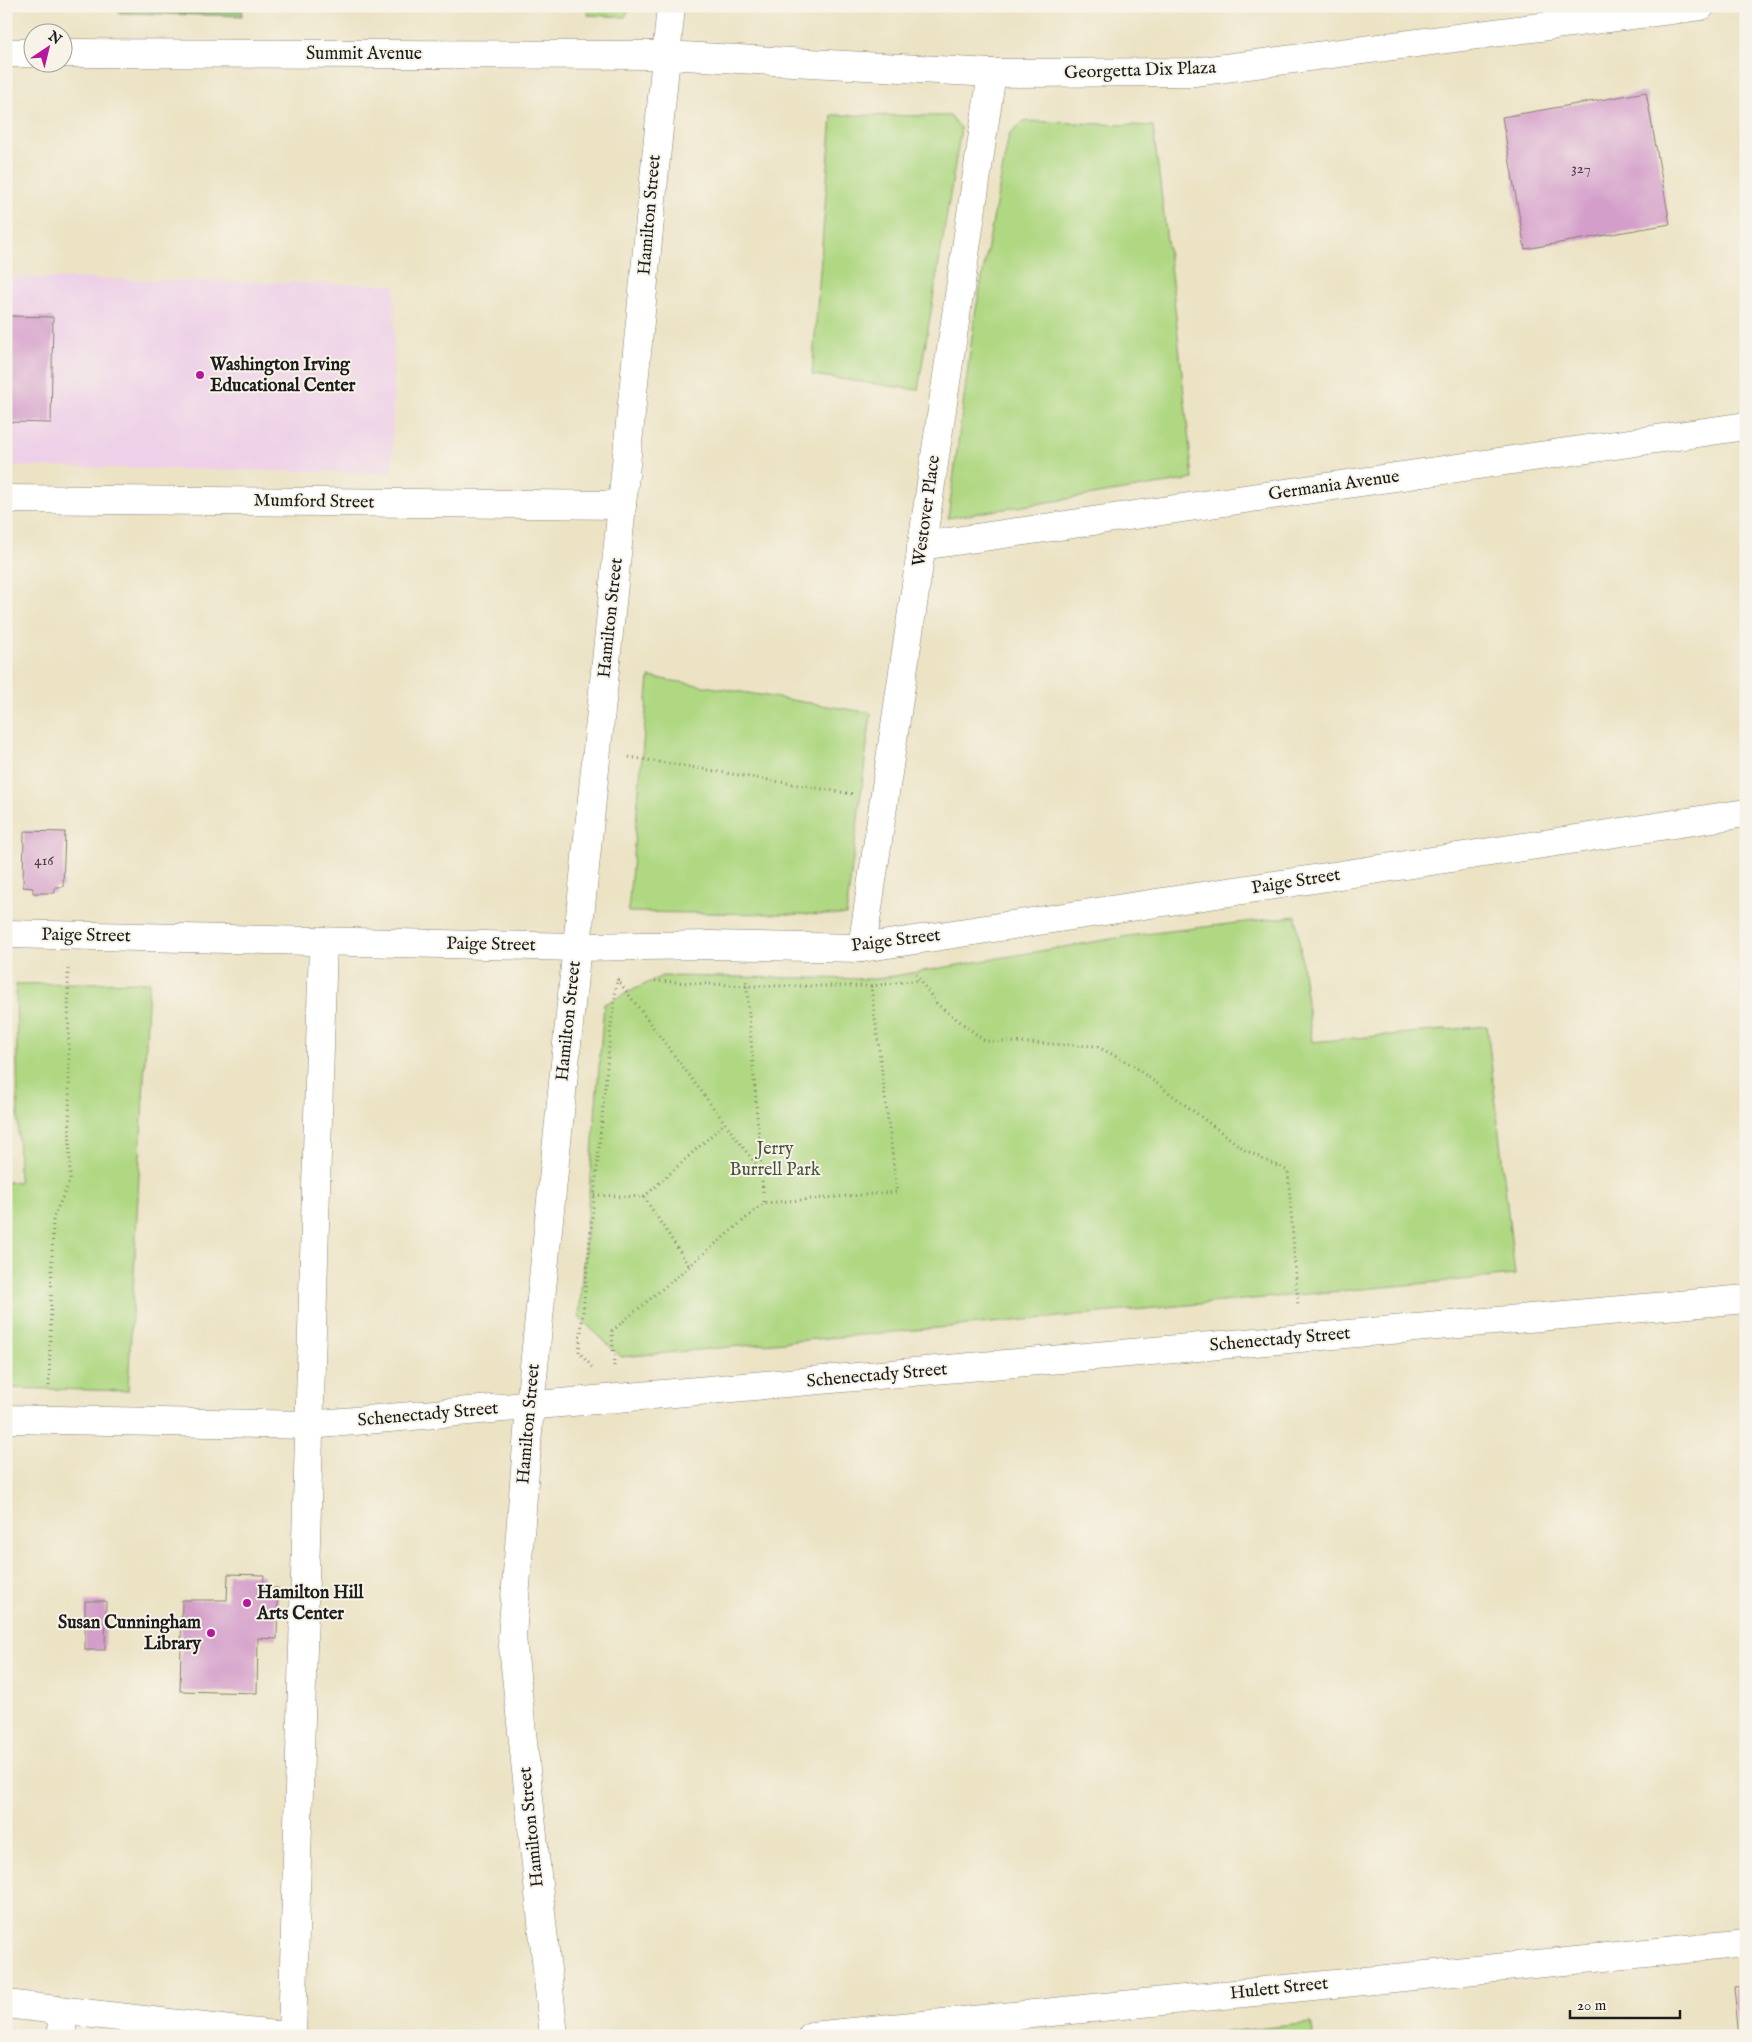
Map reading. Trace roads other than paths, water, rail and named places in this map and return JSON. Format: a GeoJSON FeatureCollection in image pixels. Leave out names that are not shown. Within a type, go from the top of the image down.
{"type":"FeatureCollection","features":[{"type":"Feature","properties":{"kind":"street","name":"Hamilton Street"},"geometry":{"type":"LineString","coordinates":[[554,2036],[512,1637],[530,1406],[622,505],[670,6]]}},
{"type":"Feature","properties":{"kind":"street","name":"Georgetta Dix Plaza"},"geometry":{"type":"LineString","coordinates":[[665,55],[992,73],[1194,72],[1562,15],[1701,6]]}},
{"type":"Feature","properties":{"kind":"street"},"geometry":{"type":"LineString","coordinates":[[6,53],[22,53]]}},
{"type":"Feature","properties":{"kind":"street","name":"Summit Avenue"},"geometry":{"type":"LineString","coordinates":[[72,53],[665,55]]}},
{"type":"Feature","properties":{"kind":"street","name":"Westover Place"},"geometry":{"type":"LineString","coordinates":[[862,948],[992,73]]}},
{"type":"Feature","properties":{"kind":"street","name":"Germania Avenue"},"geometry":{"type":"LineString","coordinates":[[922,546],[1746,426]]}},
{"type":"Feature","properties":{"kind":"street","name":"Mumford Street"},"geometry":{"type":"LineString","coordinates":[[6,499],[622,505]]}},
{"type":"Feature","properties":{"kind":"street","name":"Paige Street"},"geometry":{"type":"LineString","coordinates":[[6,934],[576,947],[744,945],[862,948],[1746,813]]}},
{"type":"Feature","properties":{"kind":"street"},"geometry":{"type":"LineString","coordinates":[[292,2036],[324,941]]}},
{"type":"Feature","properties":{"kind":"street","name":"Schenectady Street"},"geometry":{"type":"LineString","coordinates":[[6,1419],[309,1425],[1746,1299]]}},
{"type":"Feature","properties":{"kind":"street","name":"Hulett Street"},"geometry":{"type":"LineString","coordinates":[[812,2036],[1746,1943]]}},
{"type":"Feature","properties":{"kind":"street"},"geometry":{"type":"LineString","coordinates":[[6,2004],[61,2023],[283,2036]]}},
{"type":"Feature","properties":{"kind":"place","name":"Washington Irving Educational Center"},"geometry":{"type":"Point","coordinates":[200,375]}},
{"type":"Feature","properties":{"kind":"place","name":"Hamilton Hill Arts Center"},"geometry":{"type":"Point","coordinates":[247,1603]}},
{"type":"Feature","properties":{"kind":"place","name":"Susan Cunningham Library"},"geometry":{"type":"Point","coordinates":[211,1633]}},
{"type":"Feature","properties":{"kind":"park label","name":"Jerry Burrell Park"},"geometry":{"type":"Point","coordinates":[775,1159]}}]}
